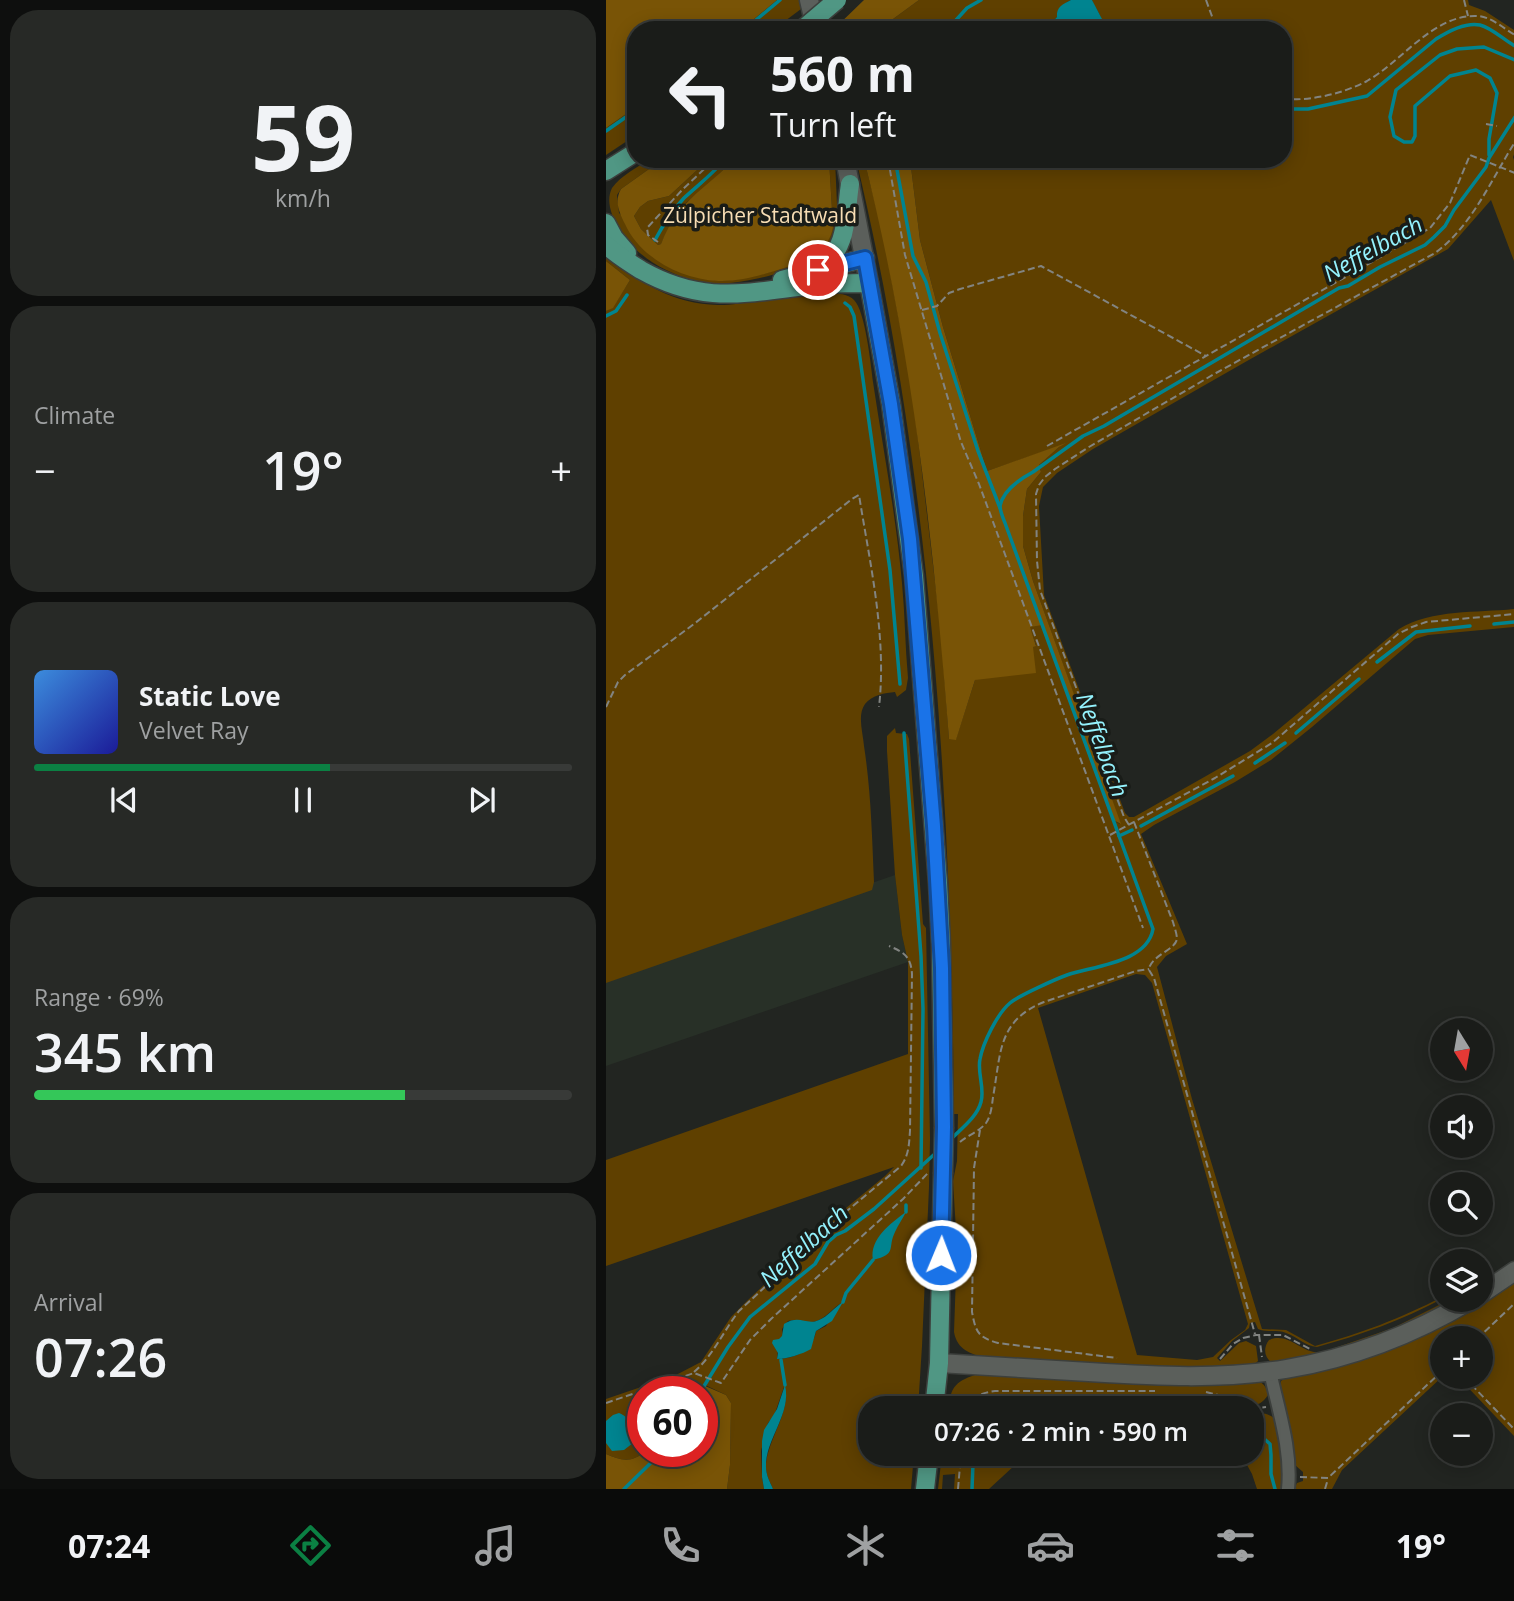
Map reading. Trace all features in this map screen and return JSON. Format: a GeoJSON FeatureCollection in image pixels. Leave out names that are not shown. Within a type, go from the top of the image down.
{"type":"FeatureCollection","features":[{"type":"Feature","properties":{"kind":"main road"},"geometry":{"type":"LineString","coordinates":[[812,21],[837,0]]}},
{"type":"Feature","properties":{"kind":"main road"},"geometry":{"type":"LineString","coordinates":[[606,171],[627,158]]}},
{"type":"Feature","properties":{"kind":"main road"},"geometry":{"type":"LineString","coordinates":[[818,270],[834,257],[840,244],[850,184]]}},
{"type":"Feature","properties":{"kind":"main road"},"geometry":{"type":"LineString","coordinates":[[606,223],[620,246],[650,274]]}},
{"type":"Feature","properties":{"kind":"main road"},"geometry":{"type":"LineString","coordinates":[[606,245],[622,259],[650,274],[677,287],[697,292],[720,295],[869,283],[891,404],[914,576],[940,908],[944,1127],[938,1170],[939,1363],[935,1396]]}},
{"type":"Feature","properties":{"kind":"main road"},"geometry":{"type":"LineString","coordinates":[[739,294],[865,258]]}},
{"type":"Feature","properties":{"kind":"main road"},"geometry":{"type":"LineString","coordinates":[[925,1489],[928,1466]]}},
{"type":"Feature","properties":{"kind":"street"},"geometry":{"type":"LineString","coordinates":[[809,0],[814,21]]}},
{"type":"Feature","properties":{"kind":"street"},"geometry":{"type":"LineString","coordinates":[[847,168],[869,283]]}},
{"type":"Feature","properties":{"kind":"street"},"geometry":{"type":"LineString","coordinates":[[1493,1286],[1514,1271]]}},
{"type":"Feature","properties":{"kind":"street"},"geometry":{"type":"LineString","coordinates":[[939,1363],[1183,1377],[1228,1376],[1327,1360],[1380,1344],[1449,1312]]}},
{"type":"Feature","properties":{"kind":"street"},"geometry":{"type":"LineString","coordinates":[[1267,1371],[1288,1450],[1289,1483]]}},
{"type":"Feature","properties":{"kind":"path"},"geometry":{"type":"LineString","coordinates":[[1206,0],[1214,21]]}},
{"type":"Feature","properties":{"kind":"path"},"geometry":{"type":"LineString","coordinates":[[1464,0],[1468,16]]}},
{"type":"Feature","properties":{"kind":"path"},"geometry":{"type":"LineString","coordinates":[[1292,99],[1310,98],[1354,87],[1368,80],[1440,26],[1468,16],[1485,17],[1514,35]]}},
{"type":"Feature","properties":{"kind":"path"},"geometry":{"type":"LineString","coordinates":[[1486,124],[1497,126]]}},
{"type":"Feature","properties":{"kind":"path"},"geometry":{"type":"LineString","coordinates":[[1129,825],[1040,590],[1036,494],[1039,485],[1055,469],[1089,447],[1446,245],[1461,229],[1514,142]]}},
{"type":"Feature","properties":{"kind":"path"},"geometry":{"type":"LineString","coordinates":[[1047,446],[1430,228],[1450,203],[1470,155],[1514,173]]}},
{"type":"Feature","properties":{"kind":"path"},"geometry":{"type":"LineString","coordinates":[[658,242],[648,235],[647,228],[706,168]]}},
{"type":"Feature","properties":{"kind":"path"},"geometry":{"type":"LineString","coordinates":[[890,168],[905,255],[961,442],[979,484],[1143,928]]}},
{"type":"Feature","properties":{"kind":"path"},"geometry":{"type":"LineString","coordinates":[[921,310],[937,306],[949,293],[1041,266],[1206,356]]}},
{"type":"Feature","properties":{"kind":"path"},"geometry":{"type":"LineString","coordinates":[[606,707],[618,682],[625,675],[859,495],[875,596],[880,664],[878,707]]}},
{"type":"Feature","properties":{"kind":"path"},"geometry":{"type":"LineString","coordinates":[[1110,834],[1264,749],[1398,634],[1426,622],[1514,614]]}},
{"type":"Feature","properties":{"kind":"path"},"geometry":{"type":"LineString","coordinates":[[1134,822],[1177,939],[1174,945],[1154,959],[1149,969]]}},
{"type":"Feature","properties":{"kind":"path"},"geometry":{"type":"LineString","coordinates":[[690,1374],[705,1362],[739,1311],[906,1159],[910,1131],[912,974],[907,956],[889,946]]}},
{"type":"Feature","properties":{"kind":"path"},"geometry":{"type":"LineString","coordinates":[[961,1141],[987,1121],[1000,1050],[1007,1032],[1022,1016],[1044,1002],[1149,969]]}},
{"type":"Feature","properties":{"kind":"path"},"geometry":{"type":"LineString","coordinates":[[1149,969],[1154,978],[1267,1371]]}},
{"type":"Feature","properties":{"kind":"path"},"geometry":{"type":"LineString","coordinates":[[981,1128],[974,1168],[972,1312],[978,1334],[998,1343],[1126,1359]]}},
{"type":"Feature","properties":{"kind":"path"},"geometry":{"type":"LineString","coordinates":[[606,1402],[690,1374],[697,1373],[723,1382],[750,1340],[771,1319],[938,1170]]}},
{"type":"Feature","properties":{"kind":"path"},"geometry":{"type":"LineString","coordinates":[[1490,1326],[1514,1303]]}},
{"type":"Feature","properties":{"kind":"path"},"geometry":{"type":"LineString","coordinates":[[1214,1362],[1233,1343],[1257,1335],[1283,1335],[1315,1350]]}},
{"type":"Feature","properties":{"kind":"path"},"geometry":{"type":"LineString","coordinates":[[1325,1489],[1328,1478],[1430,1382]]}},
{"type":"Feature","properties":{"kind":"path"},"geometry":{"type":"LineString","coordinates":[[1475,1389],[1514,1430]]}},
{"type":"Feature","properties":{"kind":"path"},"geometry":{"type":"LineString","coordinates":[[976,1396],[995,1391],[1165,1391]]}},
{"type":"Feature","properties":{"kind":"path"},"geometry":{"type":"LineString","coordinates":[[1199,1391],[1224,1396]]}},
{"type":"Feature","properties":{"kind":"path"},"geometry":{"type":"LineString","coordinates":[[1264,1407],[1277,1405]]}},
{"type":"Feature","properties":{"kind":"path"},"geometry":{"type":"LineString","coordinates":[[958,1489],[960,1466]]}},
{"type":"Feature","properties":{"kind":"path"},"geometry":{"type":"LineString","coordinates":[[1289,1483],[1328,1478]]}},
{"type":"Feature","properties":{"kind":"shaded area"},"geometry":{"type":"Polygon","coordinates":[[[777,0],[801,0],[801,9],[785,21],[752,21],[777,0]]]}},
{"type":"Feature","properties":{"kind":"shaded area"},"geometry":{"type":"Polygon","coordinates":[[[919,0],[1071,0],[1053,21],[893,19],[919,0]]]}},
{"type":"Feature","properties":{"kind":"shaded area"},"geometry":{"type":"Polygon","coordinates":[[[1092,0],[1468,0],[1469,5],[1485,11],[1514,30],[1514,261],[1491,200],[1448,249],[1093,449],[1057,473],[1043,487],[1039,506],[1044,595],[1125,813],[1129,817],[1134,817],[1250,751],[1399,629],[1440,615],[1514,609],[1514,627],[1428,635],[1415,639],[1271,760],[1141,834],[1187,944],[1166,956],[1157,967],[1192,1099],[1262,1329],[1286,1330],[1315,1346],[1380,1325],[1430,1303],[1396,1320],[1317,1347],[1283,1332],[1258,1329],[1255,1322],[1250,1323],[1249,1328],[1232,1341],[1217,1358],[1220,1361],[1239,1343],[1246,1341],[1256,1346],[1258,1361],[1251,1367],[1222,1371],[986,1358],[961,1347],[954,1332],[957,1247],[953,1181],[957,1161],[958,1114],[954,1114],[948,873],[932,633],[903,395],[882,277],[858,168],[866,168],[883,234],[912,389],[941,632],[949,739],[956,739],[975,680],[1036,645],[1029,626],[1042,624],[1113,820],[1120,824],[1023,546],[1023,516],[1027,489],[1041,472],[1039,465],[1060,446],[987,471],[943,327],[920,240],[911,168],[1292,168],[1292,21],[1101,20],[1092,0]],[[1136,974],[1038,1008],[1137,1355],[1197,1360],[1213,1357],[1245,1330],[1248,1324],[1152,983],[1145,975],[1136,974]]]}},
{"type":"Feature","properties":{"kind":"shaded area"},"geometry":{"type":"Polygon","coordinates":[[[627,113],[627,141],[606,155],[606,128],[627,113]]]}},
{"type":"Feature","properties":{"kind":"shaded area"},"geometry":{"type":"Polygon","coordinates":[[[636,168],[650,168],[621,189],[617,195],[619,213],[693,276],[718,281],[733,280],[767,273],[802,261],[833,227],[830,168],[835,168],[838,228],[832,243],[822,255],[805,265],[739,282],[701,282],[659,266],[630,244],[616,224],[609,202],[612,188],[636,168]]]}},
{"type":"Feature","properties":{"kind":"shaded area"},"geometry":{"type":"Polygon","coordinates":[[[699,168],[725,168],[675,215],[661,244],[658,245],[641,229],[634,216],[648,201],[669,196],[699,168]]]}},
{"type":"Feature","properties":{"kind":"shaded area"},"geometry":{"type":"Polygon","coordinates":[[[606,252],[657,290],[686,301],[718,305],[811,293],[844,295],[854,300],[867,338],[893,507],[902,583],[908,678],[906,690],[897,697],[895,692],[875,697],[865,704],[861,713],[871,814],[874,882],[872,890],[606,983],[606,311],[613,307],[630,280],[606,261],[606,252]]]}},
{"type":"Feature","properties":{"kind":"shaded area"},"geometry":{"type":"Polygon","coordinates":[[[895,728],[896,733],[907,734],[923,924],[926,928],[929,1187],[919,1396],[858,1396],[858,1466],[913,1466],[911,1489],[773,1489],[766,1468],[767,1458],[785,1405],[784,1387],[774,1416],[768,1423],[761,1451],[764,1489],[727,1489],[731,1403],[726,1395],[718,1391],[718,1376],[673,1376],[701,1362],[731,1317],[846,1208],[894,1167],[606,1266],[606,1160],[908,1054],[908,962],[895,875],[887,736],[895,728]],[[841,1303],[816,1321],[788,1321],[782,1329],[783,1336],[779,1340],[777,1359],[802,1352],[811,1343],[816,1331],[826,1326],[841,1303]]]}},
{"type":"Feature","properties":{"kind":"shaded area"},"geometry":{"type":"Polygon","coordinates":[[[895,875],[908,962],[606,1066],[606,975],[895,875]]]}},
{"type":"Feature","properties":{"kind":"shaded area"},"geometry":{"type":"Polygon","coordinates":[[[1514,1279],[1514,1436],[1493,1414],[1493,1403],[1483,1403],[1469,1389],[1493,1389],[1493,1326],[1430,1326],[1430,1388],[1342,1470],[1332,1489],[1294,1489],[1297,1483],[1303,1481],[1303,1472],[1295,1465],[1290,1428],[1280,1392],[1281,1381],[1455,1312],[1493,1312],[1493,1293],[1514,1279]]]}},
{"type":"Feature","properties":{"kind":"shaded area"},"geometry":{"type":"Polygon","coordinates":[[[1430,1310],[1430,1312],[1436,1312],[1403,1329],[1333,1352],[1272,1363],[1265,1352],[1269,1340],[1276,1338],[1290,1341],[1309,1351],[1323,1352],[1393,1328],[1430,1310]]]}},
{"type":"Feature","properties":{"kind":"shaded area"},"geometry":{"type":"Polygon","coordinates":[[[975,1375],[1255,1380],[1264,1385],[1268,1395],[1264,1400],[1264,1396],[951,1396],[962,1380],[975,1375]]]}},
{"type":"Feature","properties":{"kind":"shaded area"},"geometry":{"type":"Polygon","coordinates":[[[627,1392],[627,1459],[606,1454],[606,1399],[627,1392]]]}},
{"type":"Feature","properties":{"kind":"shaded area"},"geometry":{"type":"Polygon","coordinates":[[[1266,1414],[1277,1421],[1284,1468],[1282,1489],[1257,1489],[1248,1466],[1264,1466],[1266,1414]]]}},
{"type":"Feature","properties":{"kind":"shaded area"},"geometry":{"type":"Polygon","coordinates":[[[941,1466],[1014,1466],[989,1489],[954,1489],[955,1474],[943,1475],[942,1489],[938,1489],[941,1466]]]}},
{"type":"Feature","properties":{"kind":"green space"},"geometry":{"type":"Polygon","coordinates":[[[606,0],[777,0],[752,21],[627,21],[627,113],[606,128],[606,0]]]}},
{"type":"Feature","properties":{"kind":"green space"},"geometry":{"type":"Polygon","coordinates":[[[864,0],[919,0],[893,21],[842,21],[864,0]]]}},
{"type":"Feature","properties":{"kind":"green space","name":"Zülpicher Stadtwald"},"geometry":{"type":"Polygon","coordinates":[[[650,168],[699,168],[669,196],[648,201],[634,216],[641,229],[658,245],[683,207],[725,168],[830,168],[833,227],[822,248],[810,257],[787,267],[735,280],[704,279],[664,265],[641,247],[621,215],[618,198],[621,189],[650,168]]]}},
{"type":"Feature","properties":{"kind":"green space"},"geometry":{"type":"Polygon","coordinates":[[[866,168],[911,168],[920,240],[943,327],[987,471],[1066,443],[1039,465],[1041,472],[1027,489],[1023,516],[1023,546],[1033,581],[1121,824],[1113,820],[1042,625],[1030,627],[1036,646],[1033,647],[1036,673],[975,680],[956,740],[949,739],[919,447],[881,230],[866,168]]]}},
{"type":"Feature","properties":{"kind":"green space","name":"Zülpicher Stadtwald"},"geometry":{"type":"Polygon","coordinates":[[[606,261],[630,280],[613,308],[606,311],[606,261]]]}},
{"type":"Feature","properties":{"kind":"green space"},"geometry":{"type":"Polygon","coordinates":[[[718,1392],[726,1395],[731,1403],[727,1489],[606,1489],[606,1454],[627,1460],[627,1467],[718,1467],[718,1392]]]}},
{"type":"Feature","properties":{"kind":"water"},"geometry":{"type":"Polygon","coordinates":[[[1071,0],[1092,0],[1102,21],[1053,21],[1061,6],[1071,0]]]}},
{"type":"Feature","properties":{"kind":"water"},"geometry":{"type":"Polygon","coordinates":[[[906,1212],[895,1232],[889,1253],[873,1260],[874,1245],[878,1238],[906,1212]]]}},
{"type":"Feature","properties":{"kind":"water"},"geometry":{"type":"Polygon","coordinates":[[[843,1302],[832,1321],[816,1331],[811,1349],[777,1359],[778,1353],[772,1343],[782,1336],[784,1324],[794,1320],[819,1320],[843,1302]]]}},
{"type":"Feature","properties":{"kind":"water"},"geometry":{"type":"Polygon","coordinates":[[[785,1385],[785,1406],[767,1457],[767,1473],[773,1489],[764,1489],[764,1430],[777,1409],[785,1385]]]}},
{"type":"Feature","properties":{"kind":"water"},"geometry":{"type":"Polygon","coordinates":[[[619,1413],[627,1420],[627,1448],[624,1450],[612,1451],[606,1443],[606,1421],[619,1413]]]}},
{"type":"Feature","properties":{"kind":"waterway"},"geometry":{"type":"LineString","coordinates":[[755,21],[780,0]]}},
{"type":"Feature","properties":{"kind":"waterway"},"geometry":{"type":"LineString","coordinates":[[955,21],[967,8],[981,0]]}},
{"type":"Feature","properties":{"kind":"waterway"},"geometry":{"type":"LineString","coordinates":[[1292,109],[1308,109],[1367,96],[1436,39],[1463,26],[1480,25],[1515,46]]}},
{"type":"Feature","properties":{"kind":"waterway","name":"Neffelbach"},"geometry":{"type":"LineString","coordinates":[[1489,155],[1497,93],[1490,78],[1476,70],[1450,76],[1415,106],[1415,136],[1412,142],[1404,142],[1394,136],[1390,117],[1396,90],[1440,55],[1457,49],[1484,47],[1515,60]]}},
{"type":"Feature","properties":{"kind":"waterway"},"geometry":{"type":"LineString","coordinates":[[606,131],[627,116]]}},
{"type":"Feature","properties":{"kind":"waterway","name":"Neffelbach"},"geometry":{"type":"LineString","coordinates":[[951,1139],[969,1122],[979,1107],[982,1097],[979,1064],[982,1052],[991,1029],[1005,1008],[1021,996],[1062,977],[1130,956],[1149,940],[1153,929],[1002,515],[1002,500],[1008,490],[1018,482],[1083,436],[1339,288],[1348,286],[1425,245],[1445,226],[1486,167],[1515,117]]}},
{"type":"Feature","properties":{"kind":"waterway"},"geometry":{"type":"LineString","coordinates":[[655,240],[684,198],[717,168]]}},
{"type":"Feature","properties":{"kind":"waterway"},"geometry":{"type":"LineString","coordinates":[[897,168],[913,256],[926,282],[978,451],[1000,508]]}},
{"type":"Feature","properties":{"kind":"waterway"},"geometry":{"type":"LineString","coordinates":[[606,316],[616,311],[627,295]]}},
{"type":"Feature","properties":{"kind":"waterway"},"geometry":{"type":"LineString","coordinates":[[845,303],[854,316],[890,570],[900,684]]}},
{"type":"Feature","properties":{"kind":"waterway"},"geometry":{"type":"LineString","coordinates":[[1494,624],[1515,622]]}},
{"type":"Feature","properties":{"kind":"waterway"},"geometry":{"type":"LineString","coordinates":[[1377,662],[1416,632],[1470,626]]}},
{"type":"Feature","properties":{"kind":"waterway"},"geometry":{"type":"LineString","coordinates":[[1296,733],[1359,679]]}},
{"type":"Feature","properties":{"kind":"waterway"},"geometry":{"type":"LineString","coordinates":[[904,733],[921,956],[921,1168]]}},
{"type":"Feature","properties":{"kind":"waterway"},"geometry":{"type":"LineString","coordinates":[[1255,763],[1285,743]]}},
{"type":"Feature","properties":{"kind":"waterway"},"geometry":{"type":"LineString","coordinates":[[1141,826],[1233,776]]}},
{"type":"Feature","properties":{"kind":"waterway"},"geometry":{"type":"LineString","coordinates":[[1119,836],[1132,830]]}},
{"type":"Feature","properties":{"kind":"waterway","name":"Neffelbach"},"geometry":{"type":"LineString","coordinates":[[710,1376],[750,1317],[815,1264],[828,1242],[874,1209],[938,1151]]}},
{"type":"Feature","properties":{"kind":"waterway"},"geometry":{"type":"LineString","coordinates":[[906,1205],[906,1212]]}},
{"type":"Feature","properties":{"kind":"waterway"},"geometry":{"type":"LineString","coordinates":[[843,1302],[846,1293],[873,1260]]}},
{"type":"Feature","properties":{"kind":"waterway"},"geometry":{"type":"LineString","coordinates":[[781,1360],[785,1385]]}},
{"type":"Feature","properties":{"kind":"waterway"},"geometry":{"type":"LineString","coordinates":[[1264,1439],[1270,1444],[1271,1474],[1275,1489]]}},
{"type":"Feature","properties":{"kind":"waterway"},"geometry":{"type":"LineString","coordinates":[[972,1489],[973,1466]]}},
{"type":"Feature","properties":{"kind":"waterway","name":"Neffelbach"},"geometry":{"type":"LineString","coordinates":[[624,1489],[647,1467]]}},
{"type":"Feature","properties":{"kind":"route"},"geometry":{"type":"LineString","coordinates":[[818,270],[865,258],[891,404],[910,539],[941,944],[944,1075],[941,1255]]}}]}
